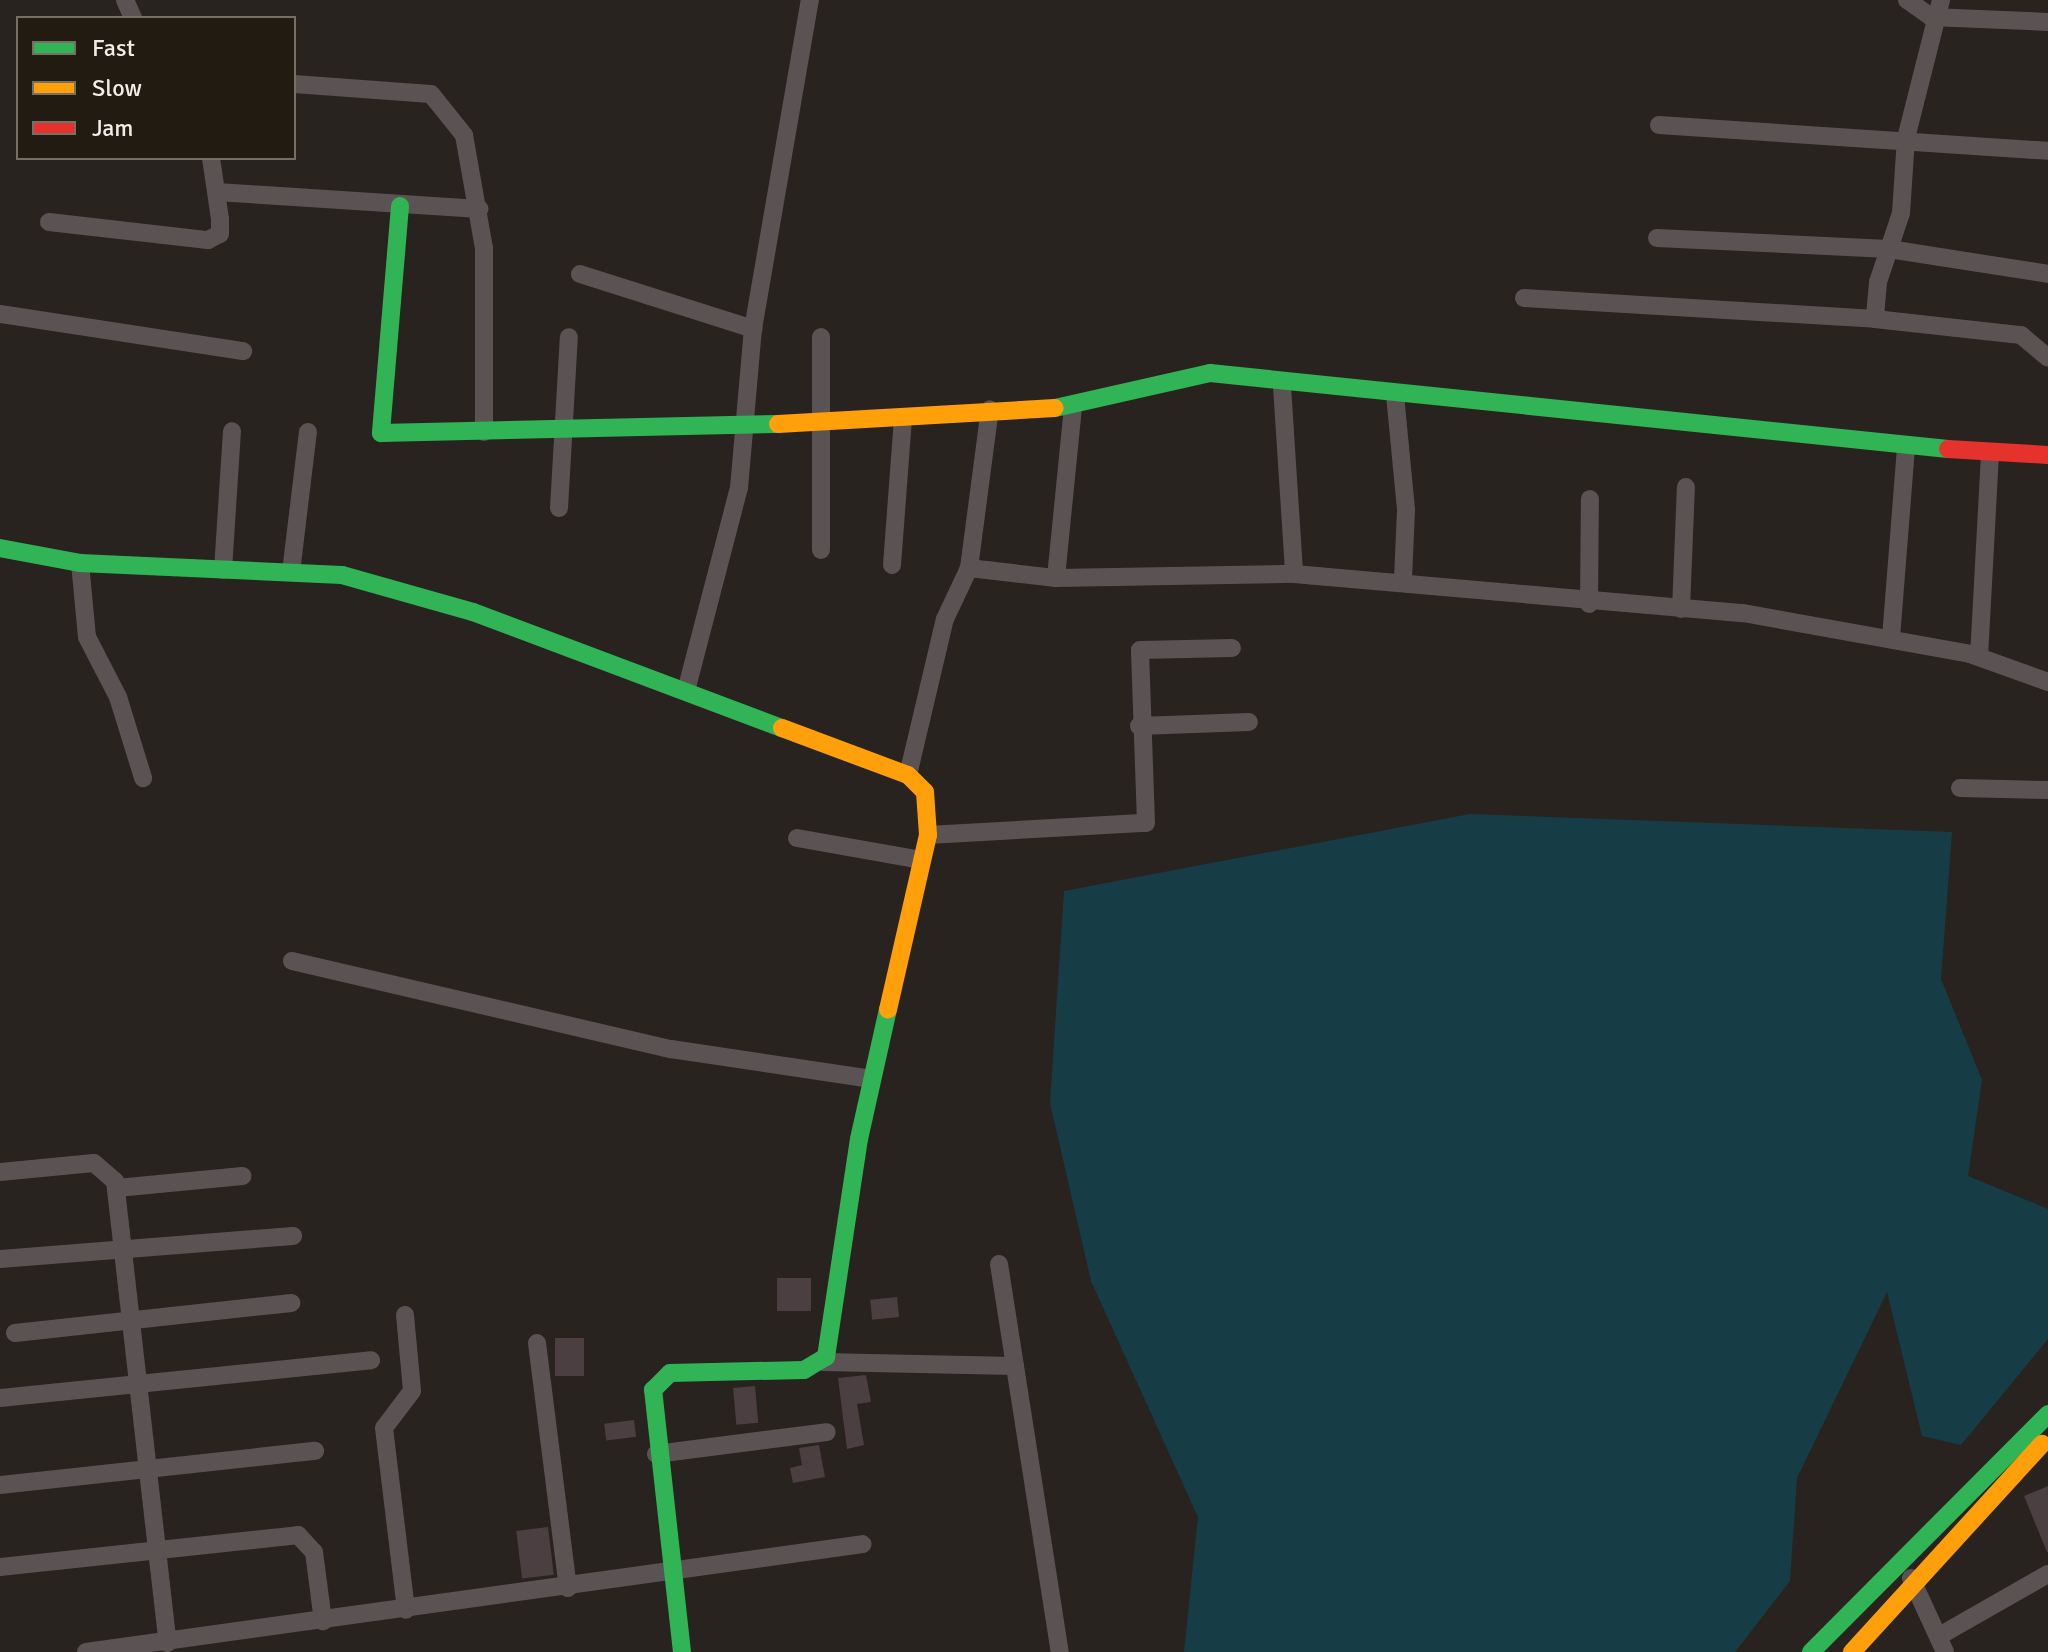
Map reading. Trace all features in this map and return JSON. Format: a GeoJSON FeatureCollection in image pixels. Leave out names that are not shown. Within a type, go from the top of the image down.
{"type":"FeatureCollection","features":[{"type":"Feature","properties":{"kind":"street"},"geometry":{"type":"LineString","coordinates":[[686,691],[739,488],[753,329],[810,0]]}},
{"type":"Feature","properties":{"kind":"street"},"geometry":{"type":"LineString","coordinates":[[1907,0],[1940,9],[2048,22]]}},
{"type":"Feature","properties":{"kind":"street"},"geometry":{"type":"LineString","coordinates":[[1875,319],[1889,249],[1901,213],[1906,138],[1940,9]]}},
{"type":"Feature","properties":{"kind":"street"},"geometry":{"type":"LineString","coordinates":[[296,84],[431,94],[464,135],[479,209],[484,432]]}},
{"type":"Feature","properties":{"kind":"street"},"geometry":{"type":"LineString","coordinates":[[1659,125],[1906,138],[2048,151]]}},
{"type":"Feature","properties":{"kind":"street"},"geometry":{"type":"LineString","coordinates":[[49,222],[208,240],[220,234],[211,160]]}},
{"type":"Feature","properties":{"kind":"street"},"geometry":{"type":"LineString","coordinates":[[217,192],[479,209]]}},
{"type":"Feature","properties":{"kind":"street"},"geometry":{"type":"LineString","coordinates":[[400,206],[381,433],[745,426],[990,409],[1073,407],[1158,390],[1178,376],[1210,373],[1282,386],[1573,406],[1906,447],[2048,455]]}},
{"type":"Feature","properties":{"kind":"street"},"geometry":{"type":"LineString","coordinates":[[1657,238],[1889,249],[2048,274]]}},
{"type":"Feature","properties":{"kind":"street"},"geometry":{"type":"LineString","coordinates":[[580,274],[753,329]]}},
{"type":"Feature","properties":{"kind":"street"},"geometry":{"type":"LineString","coordinates":[[1524,298],[1875,319],[2021,335],[2048,358]]}},
{"type":"Feature","properties":{"kind":"street"},"geometry":{"type":"LineString","coordinates":[[0,314],[243,351]]}},
{"type":"Feature","properties":{"kind":"street"},"geometry":{"type":"LineString","coordinates":[[559,508],[569,337]]}},
{"type":"Feature","properties":{"kind":"street"},"geometry":{"type":"LineString","coordinates":[[821,337],[824,422],[821,550]]}},
{"type":"Feature","properties":{"kind":"street"},"geometry":{"type":"LineString","coordinates":[[1282,386],[1294,574]]}},
{"type":"Feature","properties":{"kind":"street"},"geometry":{"type":"LineString","coordinates":[[1395,395],[1406,510],[1403,580]]}},
{"type":"Feature","properties":{"kind":"street"},"geometry":{"type":"LineString","coordinates":[[1056,578],[1073,407]]}},
{"type":"Feature","properties":{"kind":"street"},"geometry":{"type":"LineString","coordinates":[[908,775],[945,619],[969,568],[990,409]]}},
{"type":"Feature","properties":{"kind":"street"},"geometry":{"type":"LineString","coordinates":[[892,565],[903,417]]}},
{"type":"Feature","properties":{"kind":"street"},"geometry":{"type":"LineString","coordinates":[[223,570],[232,431]]}},
{"type":"Feature","properties":{"kind":"street"},"geometry":{"type":"LineString","coordinates":[[291,572],[308,432]]}},
{"type":"Feature","properties":{"kind":"street"},"geometry":{"type":"LineString","coordinates":[[1891,638],[1906,447]]}},
{"type":"Feature","properties":{"kind":"street"},"geometry":{"type":"LineString","coordinates":[[1979,657],[1990,452]]}},
{"type":"Feature","properties":{"kind":"street"},"geometry":{"type":"LineString","coordinates":[[1681,609],[1686,487]]}},
{"type":"Feature","properties":{"kind":"street"},"geometry":{"type":"LineString","coordinates":[[1589,604],[1590,499]]}},
{"type":"Feature","properties":{"kind":"street"},"geometry":{"type":"LineString","coordinates":[[0,548],[80,563],[342,575],[473,612],[908,775],[925,792],[928,835],[872,1079],[823,1362]]}},
{"type":"Feature","properties":{"kind":"street"},"geometry":{"type":"LineString","coordinates":[[80,563],[87,637],[118,697],[143,778]]}},
{"type":"Feature","properties":{"kind":"street"},"geometry":{"type":"LineString","coordinates":[[969,568],[1056,578],[1294,574],[1403,580],[1589,604],[1681,609],[1891,638],[1979,657],[2048,682]]}},
{"type":"Feature","properties":{"kind":"street"},"geometry":{"type":"LineString","coordinates":[[928,835],[1146,823],[1139,726],[1140,650],[1232,648]]}},
{"type":"Feature","properties":{"kind":"street"},"geometry":{"type":"LineString","coordinates":[[1139,726],[1249,722]]}},
{"type":"Feature","properties":{"kind":"street"},"geometry":{"type":"LineString","coordinates":[[1960,788],[2048,790]]}},
{"type":"Feature","properties":{"kind":"street"},"geometry":{"type":"LineString","coordinates":[[797,838],[922,860]]}},
{"type":"Feature","properties":{"kind":"street"},"geometry":{"type":"LineString","coordinates":[[292,961],[671,1049],[872,1079]]}},
{"type":"Feature","properties":{"kind":"street"},"geometry":{"type":"LineString","coordinates":[[0,1172],[94,1163],[117,1188],[168,1643]]}},
{"type":"Feature","properties":{"kind":"street"},"geometry":{"type":"LineString","coordinates":[[117,1188],[242,1176]]}},
{"type":"Feature","properties":{"kind":"street"},"geometry":{"type":"LineString","coordinates":[[0,1259],[125,1254],[293,1236]]}},
{"type":"Feature","properties":{"kind":"street"},"geometry":{"type":"LineString","coordinates":[[999,1264],[1060,1652]]}},
{"type":"Feature","properties":{"kind":"street"},"geometry":{"type":"LineString","coordinates":[[15,1333],[291,1303]]}},
{"type":"Feature","properties":{"kind":"street"},"geometry":{"type":"LineString","coordinates":[[405,1315],[412,1391],[384,1428],[406,1610]]}},
{"type":"Feature","properties":{"kind":"street"},"geometry":{"type":"LineString","coordinates":[[537,1343],[568,1588]]}},
{"type":"Feature","properties":{"kind":"street"},"geometry":{"type":"LineString","coordinates":[[0,1398],[371,1360]]}},
{"type":"Feature","properties":{"kind":"street"},"geometry":{"type":"LineString","coordinates":[[682,1652],[656,1454],[653,1390],[662,1376],[804,1370],[823,1362],[1015,1366]]}},
{"type":"Feature","properties":{"kind":"street"},"geometry":{"type":"LineString","coordinates":[[1852,1652],[2042,1441],[2048,1414]]}},
{"type":"Feature","properties":{"kind":"street"},"geometry":{"type":"LineString","coordinates":[[656,1454],[827,1432]]}},
{"type":"Feature","properties":{"kind":"street"},"geometry":{"type":"LineString","coordinates":[[1811,1652],[1895,1562],[2042,1441]]}},
{"type":"Feature","properties":{"kind":"street"},"geometry":{"type":"LineString","coordinates":[[0,1485],[315,1451]]}},
{"type":"Feature","properties":{"kind":"street"},"geometry":{"type":"LineString","coordinates":[[0,1567],[306,1538],[314,1552],[323,1621]]}},
{"type":"Feature","properties":{"kind":"street"},"geometry":{"type":"LineString","coordinates":[[86,1652],[568,1588],[863,1544]]}},
{"type":"Feature","properties":{"kind":"street"},"geometry":{"type":"LineString","coordinates":[[1895,1562],[1915,1584],[1943,1644],[2048,1574]]}},
{"type":"Feature","properties":{"kind":"water"},"geometry":{"type":"Polygon","coordinates":[[[1470,814],[1952,832],[1941,979],[1982,1080],[1968,1176],[2048,1209],[2048,1339],[1961,1445],[1922,1436],[1887,1292],[1797,1478],[1790,1581],[1735,1652],[1184,1652],[1198,1517],[1091,1281],[1050,1103],[1064,891],[1470,814]]]}},
{"type":"Feature","properties":{"kind":"building"},"geometry":{"type":"Polygon","coordinates":[[[777,1278],[811,1278],[811,1311],[777,1311],[777,1278]]]}},
{"type":"Feature","properties":{"kind":"building"},"geometry":{"type":"Polygon","coordinates":[[[897,1297],[899,1317],[872,1320],[870,1300],[897,1297]]]}},
{"type":"Feature","properties":{"kind":"building"},"geometry":{"type":"Polygon","coordinates":[[[555,1338],[584,1338],[584,1376],[555,1376],[555,1338]]]}},
{"type":"Feature","properties":{"kind":"building"},"geometry":{"type":"Polygon","coordinates":[[[866,1375],[871,1402],[857,1404],[864,1445],[847,1449],[838,1378],[866,1375]]]}},
{"type":"Feature","properties":{"kind":"building"},"geometry":{"type":"Polygon","coordinates":[[[755,1386],[758,1423],[736,1425],[733,1388],[755,1386]]]}},
{"type":"Feature","properties":{"kind":"building"},"geometry":{"type":"Polygon","coordinates":[[[634,1420],[636,1437],[606,1441],[604,1424],[634,1420]]]}},
{"type":"Feature","properties":{"kind":"building"},"geometry":{"type":"Polygon","coordinates":[[[819,1445],[825,1477],[793,1483],[790,1468],[802,1465],[799,1448],[819,1445]]]}},
{"type":"Feature","properties":{"kind":"building"},"geometry":{"type":"Polygon","coordinates":[[[2048,1486],[2048,1552],[2047,1552],[2024,1496],[2048,1486]]]}},
{"type":"Feature","properties":{"kind":"building"},"geometry":{"type":"Polygon","coordinates":[[[548,1527],[554,1575],[522,1579],[516,1531],[548,1527]]]}},
{"type":"Feature","properties":{"kind":"traffic: fast"},"geometry":{"type":"LineString","coordinates":[[400,206],[381,433],[778,424]]}},
{"type":"Feature","properties":{"kind":"traffic: fast"},"geometry":{"type":"LineString","coordinates":[[1055,408],[1210,373],[1948,449]]}},
{"type":"Feature","properties":{"kind":"traffic: fast"},"geometry":{"type":"LineString","coordinates":[[0,548],[80,563],[342,575],[473,612],[782,728]]}},
{"type":"Feature","properties":{"kind":"traffic: fast"},"geometry":{"type":"LineString","coordinates":[[682,1652],[653,1390],[670,1373],[804,1370],[826,1357],[859,1139],[888,1009]]}},
{"type":"Feature","properties":{"kind":"traffic: fast"},"geometry":{"type":"LineString","coordinates":[[1811,1652],[2048,1414]]}},
{"type":"Feature","properties":{"kind":"traffic: slow"},"geometry":{"type":"LineString","coordinates":[[778,424],[1055,408]]}},
{"type":"Feature","properties":{"kind":"traffic: slow"},"geometry":{"type":"LineString","coordinates":[[782,728],[908,775],[925,792],[928,835],[888,1009]]}},
{"type":"Feature","properties":{"kind":"traffic: slow"},"geometry":{"type":"LineString","coordinates":[[1852,1652],[2042,1444]]}},
{"type":"Feature","properties":{"kind":"traffic: jam"},"geometry":{"type":"LineString","coordinates":[[1948,449],[2048,455]]}}]}
